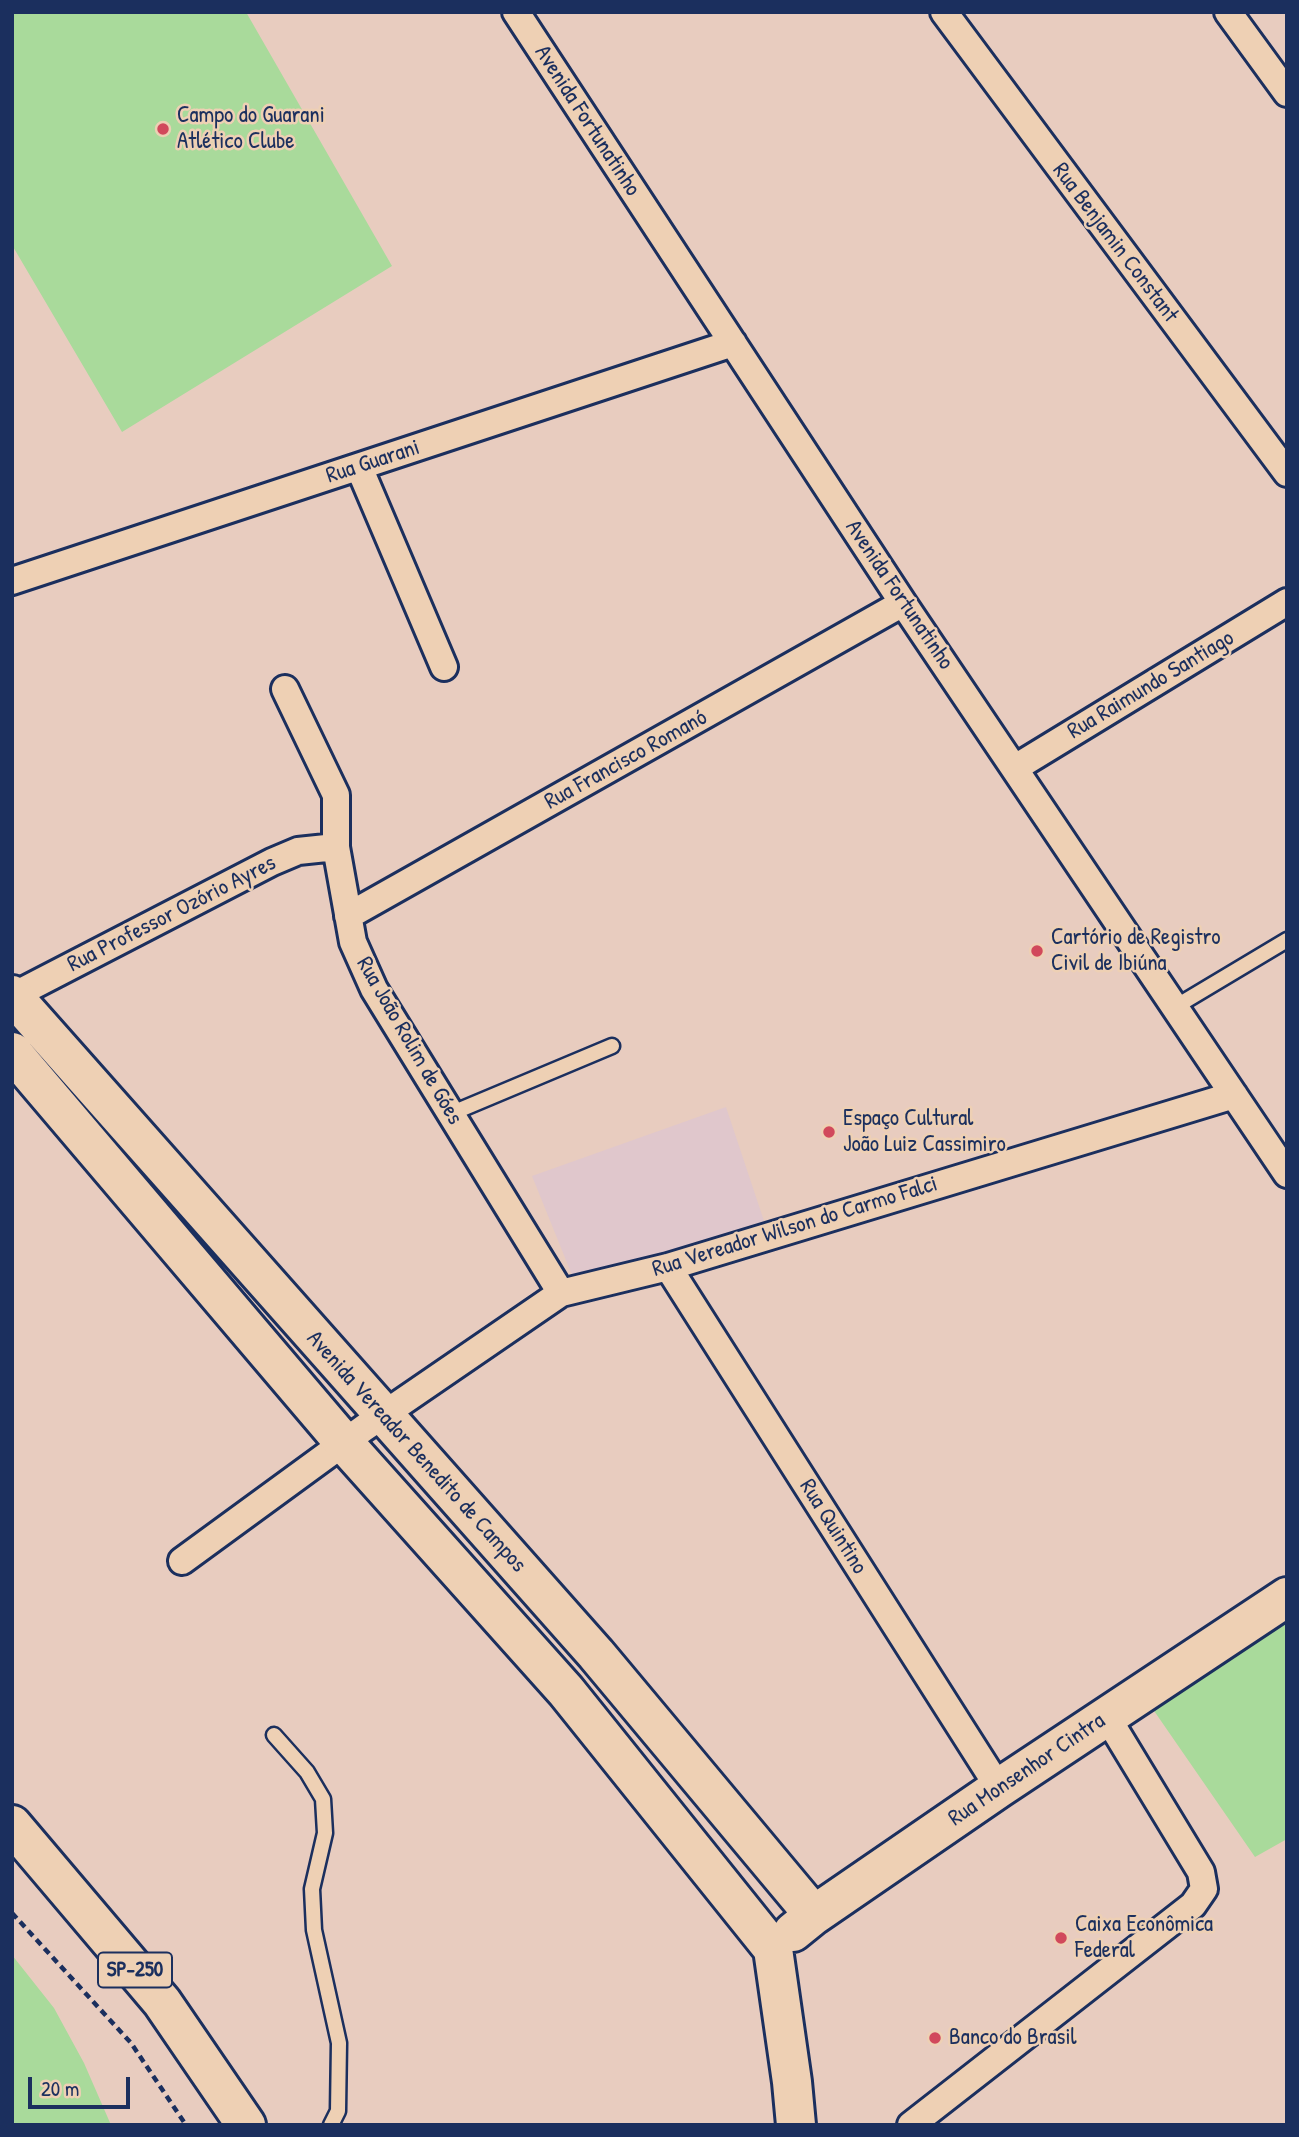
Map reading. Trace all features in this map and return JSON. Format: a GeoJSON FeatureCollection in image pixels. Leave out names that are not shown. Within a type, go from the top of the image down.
{"type":"FeatureCollection","features":[{"type":"Feature","properties":{"kind":"main road","name":"Avenida Vereador Benedito de Campos"},"geometry":{"type":"LineString","coordinates":[[13,996],[596,1654],[814,1915]]}},
{"type":"Feature","properties":{"kind":"main road","name":"Avenida Vereador Benedito de Campos"},"geometry":{"type":"LineString","coordinates":[[12,1052],[345,1444],[566,1691],[773,1949]]}},
{"type":"Feature","properties":{"kind":"main road","name":"Rua Monsenhor Cintra"},"geometry":{"type":"LineString","coordinates":[[773,1949],[814,1915],[999,1788],[1287,1597]]}},
{"type":"Feature","properties":{"kind":"main road"},"geometry":{"type":"LineString","coordinates":[[566,1691],[596,1654]]}},
{"type":"Feature","properties":{"kind":"main road","name":"SP-250"},"geometry":{"type":"LineString","coordinates":[[12,1825],[162,2002],[246,2125]]}},
{"type":"Feature","properties":{"kind":"main road"},"geometry":{"type":"LineString","coordinates":[[773,1949],[796,2125]]}},
{"type":"Feature","properties":{"kind":"street","name":"Avenida Fortunatinho"},"geometry":{"type":"LineString","coordinates":[[516,12],[903,603],[1287,1174]]}},
{"type":"Feature","properties":{"kind":"street","name":"Rua Benjamin Constant"},"geometry":{"type":"LineString","coordinates":[[944,12],[1287,473]]}},
{"type":"Feature","properties":{"kind":"street"},"geometry":{"type":"LineString","coordinates":[[1228,12],[1287,93]]}},
{"type":"Feature","properties":{"kind":"street","name":"Rua Guarani"},"geometry":{"type":"LineString","coordinates":[[12,581],[733,343]]}},
{"type":"Feature","properties":{"kind":"street"},"geometry":{"type":"LineString","coordinates":[[359,467],[444,667]]}},
{"type":"Feature","properties":{"kind":"street","name":"Rua Raimundo Santiago"},"geometry":{"type":"LineString","coordinates":[[1015,768],[1287,602]]}},
{"type":"Feature","properties":{"kind":"street","name":"Rua Francisco Romanó"},"geometry":{"type":"LineString","coordinates":[[348,916],[903,603]]}},
{"type":"Feature","properties":{"kind":"street","name":"Rua João Rolim de Góes"},"geometry":{"type":"LineString","coordinates":[[285,690],[336,795],[336,847],[353,942],[374,989],[561,1293]]}},
{"type":"Feature","properties":{"kind":"street","name":"Rua Professor Ozório Ayres"},"geometry":{"type":"LineString","coordinates":[[13,996],[298,850],[336,847]]}},
{"type":"Feature","properties":{"kind":"street","name":"Rua Vereador Wilson do Carmo Falci"},"geometry":{"type":"LineString","coordinates":[[182,1561],[383,1415],[561,1293],[668,1267],[1234,1095]]}},
{"type":"Feature","properties":{"kind":"street","name":"Rua Quintino"},"geometry":{"type":"LineString","coordinates":[[668,1267],[999,1788]]}},
{"type":"Feature","properties":{"kind":"street"},"geometry":{"type":"LineString","coordinates":[[911,2125],[1193,1905],[1204,1889],[1201,1872],[1107,1717]]}},
{"type":"Feature","properties":{"kind":"lane"},"geometry":{"type":"LineString","coordinates":[[1175,1007],[1287,940]]}},
{"type":"Feature","properties":{"kind":"lane"},"geometry":{"type":"LineString","coordinates":[[450,1114],[612,1045]]}},
{"type":"Feature","properties":{"kind":"lane"},"geometry":{"type":"LineString","coordinates":[[274,1735],[307,1772],[323,1799],[325,1833],[312,1889],[314,1930],[339,2043],[338,2110],[331,2125]]}},
{"type":"Feature","properties":{"kind":"path"},"geometry":{"type":"LineString","coordinates":[[12,1913],[131,2043],[186,2125]]}},
{"type":"Feature","properties":{"kind":"shaded area"},"geometry":{"type":"Polygon","coordinates":[[[726,1107],[764,1221],[574,1280],[532,1176],[726,1107]]]}},
{"type":"Feature","properties":{"kind":"green space","name":"Campo do Guarani Atlético Clube"},"geometry":{"type":"Polygon","coordinates":[[[12,12],[246,12],[392,266],[122,432],[12,245],[12,12]]]}},
{"type":"Feature","properties":{"kind":"green space"},"geometry":{"type":"Polygon","coordinates":[[[1287,1611],[1287,1839],[1255,1857],[1150,1705],[1287,1611]]]}},
{"type":"Feature","properties":{"kind":"green space"},"geometry":{"type":"Polygon","coordinates":[[[12,1955],[54,2008],[84,2063],[111,2125],[12,2125],[12,1955]]]}},
{"type":"Feature","properties":{"kind":"place","name":"Campo do Guarani Atlético Clube"},"geometry":{"type":"Point","coordinates":[163,129]}},
{"type":"Feature","properties":{"kind":"place","name":"Cartório de Registro Civil de Ibiúna"},"geometry":{"type":"Point","coordinates":[1037,951]}},
{"type":"Feature","properties":{"kind":"place","name":"Espaço Cultural João Luiz Cassimiro"},"geometry":{"type":"Point","coordinates":[829,1132]}},
{"type":"Feature","properties":{"kind":"place","name":"Caixa Econômica Federal"},"geometry":{"type":"Point","coordinates":[1061,1938]}},
{"type":"Feature","properties":{"kind":"place","name":"Banco do Brasil"},"geometry":{"type":"Point","coordinates":[935,2038]}}]}
